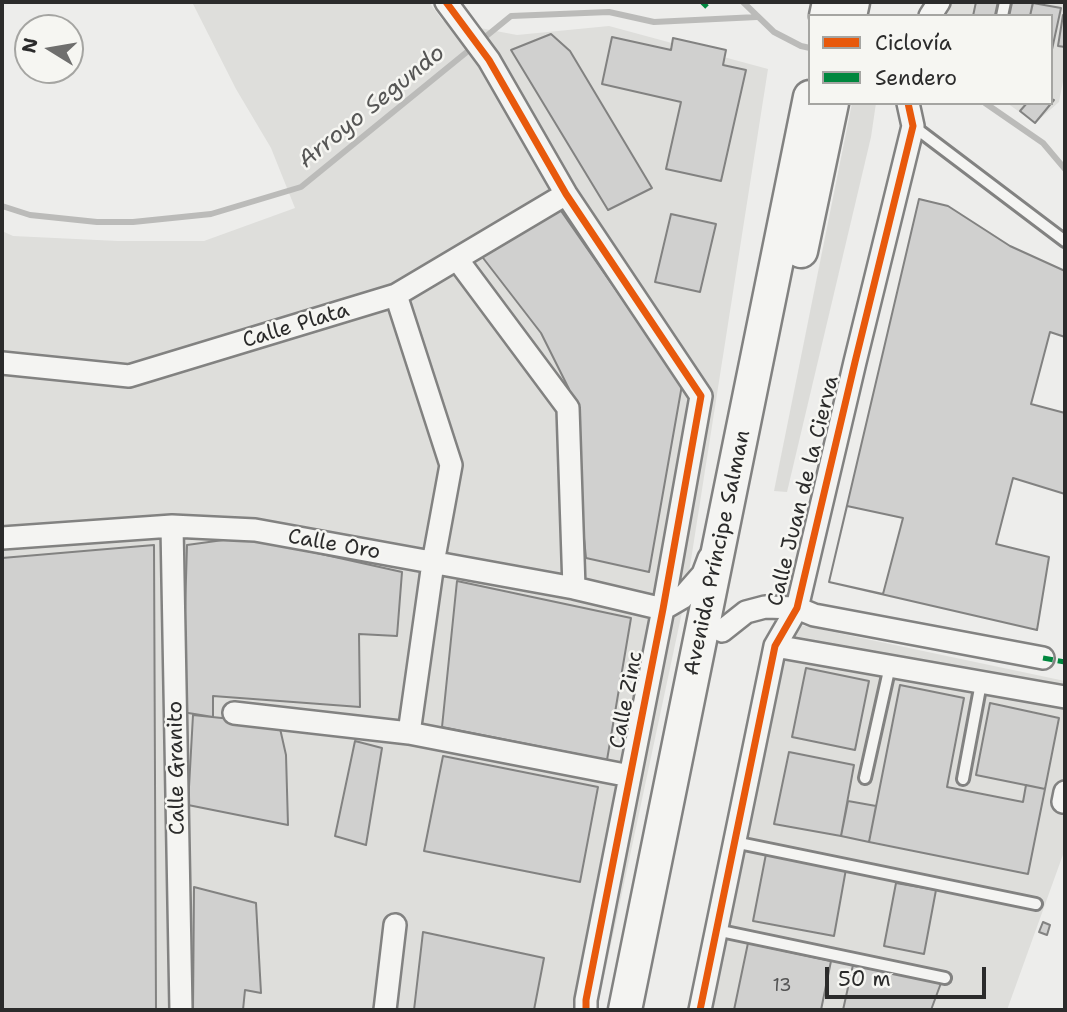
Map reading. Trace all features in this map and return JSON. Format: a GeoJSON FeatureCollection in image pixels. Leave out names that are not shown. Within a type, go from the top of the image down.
{"type":"FeatureCollection","features":[{"type":"Feature","properties":{"kind":"main road","name":"Avenida Príncipe Salman"},"geometry":{"type":"LineString","coordinates":[[625,1010],[808,105]]}},
{"type":"Feature","properties":{"kind":"main road","name":"Avenida Príncipe Salman"},"geometry":{"type":"LineString","coordinates":[[648,1010],[722,631],[832,105]]}},
{"type":"Feature","properties":{"kind":"street"},"geometry":{"type":"LineString","coordinates":[[446,2],[489,60],[566,194]]}},
{"type":"Feature","properties":{"kind":"street","name":"Calle Juan de la Cierva"},"geometry":{"type":"LineString","coordinates":[[700,1010],[775,646],[797,608],[914,126],[909,105]]}},
{"type":"Feature","properties":{"kind":"street","name":"Calle Plata"},"geometry":{"type":"LineString","coordinates":[[2,363],[129,376],[396,295],[566,194]]}},
{"type":"Feature","properties":{"kind":"street","name":"Calle Zinc"},"geometry":{"type":"LineString","coordinates":[[566,194],[701,396],[586,1010]]}},
{"type":"Feature","properties":{"kind":"street"},"geometry":{"type":"LineString","coordinates":[[457,259],[568,408],[574,588]]}},
{"type":"Feature","properties":{"kind":"street"},"geometry":{"type":"LineString","coordinates":[[396,295],[451,465],[433,563],[409,733]]}},
{"type":"Feature","properties":{"kind":"street"},"geometry":{"type":"LineString","coordinates":[[663,609],[681,598],[703,574],[727,508]]}},
{"type":"Feature","properties":{"kind":"street","name":"Calle Oro"},"geometry":{"type":"LineString","coordinates":[[2,538],[172,526],[256,530],[574,588],[663,609]]}},
{"type":"Feature","properties":{"kind":"street","name":"Calle Granito"},"geometry":{"type":"LineString","coordinates":[[172,526],[181,1010]]}},
{"type":"Feature","properties":{"kind":"street"},"geometry":{"type":"LineString","coordinates":[[722,631],[746,612],[765,607],[797,608],[814,615],[1043,658]]}},
{"type":"Feature","properties":{"kind":"street"},"geometry":{"type":"LineString","coordinates":[[775,646],[1065,697]]}},
{"type":"Feature","properties":{"kind":"street"},"geometry":{"type":"LineString","coordinates":[[234,713],[409,733],[630,776]]}},
{"type":"Feature","properties":{"kind":"street"},"geometry":{"type":"LineString","coordinates":[[385,1010],[395,925]]}},
{"type":"Feature","properties":{"kind":"lane"},"geometry":{"type":"LineString","coordinates":[[914,126],[1065,241]]}},
{"type":"Feature","properties":{"kind":"lane"},"geometry":{"type":"LineString","coordinates":[[865,778],[890,666]]}},
{"type":"Feature","properties":{"kind":"lane"},"geometry":{"type":"LineString","coordinates":[[963,779],[981,682]]}},
{"type":"Feature","properties":{"kind":"lane"},"geometry":{"type":"LineString","coordinates":[[734,842],[1036,904]]}},
{"type":"Feature","properties":{"kind":"lane"},"geometry":{"type":"LineString","coordinates":[[716,930],[945,978]]}},
{"type":"Feature","properties":{"kind":"shaded area"},"geometry":{"type":"Polygon","coordinates":[[[192,2],[429,2],[443,21],[517,35],[609,26],[768,69],[685,598],[597,1010],[2,1010],[2,231],[13,236],[118,241],[204,241],[295,208],[271,148],[236,89],[192,2]]]}},
{"type":"Feature","properties":{"kind":"shaded area"},"geometry":{"type":"Polygon","coordinates":[[[945,2],[1065,2],[1065,71],[1059,102],[1035,123],[1010,105],[1053,105],[1053,14],[937,14],[945,2]]]}},
{"type":"Feature","properties":{"kind":"shaded area"},"geometry":{"type":"Polygon","coordinates":[[[852,105],[876,105],[871,137],[787,492],[774,491],[852,105]]]}},
{"type":"Feature","properties":{"kind":"shaded area"},"geometry":{"type":"Polygon","coordinates":[[[786,622],[1065,681],[1065,849],[1007,1010],[711,1010],[786,622]]]}},
{"type":"Feature","properties":{"kind":"building"},"geometry":{"type":"Polygon","coordinates":[[[976,2],[1033,2],[1030,14],[973,14],[976,2]]]}},
{"type":"Feature","properties":{"kind":"building"},"geometry":{"type":"Polygon","coordinates":[[[1033,3],[1061,8],[1053,45],[1053,14],[1030,14],[1033,3]]]}},
{"type":"Feature","properties":{"kind":"building"},"geometry":{"type":"Polygon","coordinates":[[[1065,15],[1065,47],[1058,46],[1065,15]]]}},
{"type":"Feature","properties":{"kind":"building"},"geometry":{"type":"Polygon","coordinates":[[[551,34],[570,51],[652,188],[608,210],[511,50],[551,34]]]}},
{"type":"Feature","properties":{"kind":"building"},"geometry":{"type":"Polygon","coordinates":[[[612,37],[671,50],[673,38],[726,50],[723,65],[746,70],[721,181],[666,169],[681,102],[602,84],[612,37]]]}},
{"type":"Feature","properties":{"kind":"building"},"geometry":{"type":"Polygon","coordinates":[[[1025,105],[1050,105],[1035,123],[1020,111],[1025,105]]]}},
{"type":"Feature","properties":{"kind":"building"},"geometry":{"type":"Polygon","coordinates":[[[919,199],[948,206],[1010,246],[1065,271],[1065,337],[1050,332],[1031,404],[1065,413],[1065,494],[1013,478],[996,544],[1049,557],[1037,630],[829,582],[919,199]]]}},
{"type":"Feature","properties":{"kind":"building"},"geometry":{"type":"Polygon","coordinates":[[[559,208],[682,385],[649,572],[586,558],[569,389],[541,333],[480,254],[559,208]]]}},
{"type":"Feature","properties":{"kind":"building"},"geometry":{"type":"Polygon","coordinates":[[[671,214],[716,224],[700,292],[655,282],[671,214]]]}},
{"type":"Feature","properties":{"kind":"building"},"geometry":{"type":"Polygon","coordinates":[[[847,506],[903,518],[883,594],[829,582],[847,506]]]}},
{"type":"Feature","properties":{"kind":"building"},"geometry":{"type":"Polygon","coordinates":[[[245,537],[402,572],[397,636],[359,634],[360,707],[213,696],[213,717],[182,712],[187,545],[245,537]]]}},
{"type":"Feature","properties":{"kind":"building"},"geometry":{"type":"Polygon","coordinates":[[[154,545],[156,1010],[2,1010],[2,558],[154,545]]]}},
{"type":"Feature","properties":{"kind":"building"},"geometry":{"type":"Polygon","coordinates":[[[457,581],[631,618],[607,760],[442,727],[457,581]]]}},
{"type":"Feature","properties":{"kind":"building"},"geometry":{"type":"Polygon","coordinates":[[[806,668],[869,681],[855,750],[792,737],[806,668]]]}},
{"type":"Feature","properties":{"kind":"building"},"geometry":{"type":"Polygon","coordinates":[[[900,685],[964,698],[947,787],[1023,802],[1026,785],[1045,789],[1028,874],[869,842],[900,685]]]}},
{"type":"Feature","properties":{"kind":"building"},"geometry":{"type":"Polygon","coordinates":[[[990,703],[1059,718],[1045,789],[976,775],[990,703]]]}},
{"type":"Feature","properties":{"kind":"building"},"geometry":{"type":"Polygon","coordinates":[[[193,715],[279,724],[286,755],[288,825],[188,805],[193,715]]]}},
{"type":"Feature","properties":{"kind":"building"},"geometry":{"type":"Polygon","coordinates":[[[355,741],[382,748],[366,845],[335,836],[355,741]]]}},
{"type":"Feature","properties":{"kind":"building"},"geometry":{"type":"Polygon","coordinates":[[[789,752],[854,765],[841,836],[774,824],[789,752]]]}},
{"type":"Feature","properties":{"kind":"building"},"geometry":{"type":"Polygon","coordinates":[[[443,756],[598,787],[580,882],[424,851],[443,756]]]}},
{"type":"Feature","properties":{"kind":"building"},"geometry":{"type":"Polygon","coordinates":[[[848,801],[876,806],[869,842],[841,836],[848,801]]]}},
{"type":"Feature","properties":{"kind":"building"},"geometry":{"type":"Polygon","coordinates":[[[766,854],[846,869],[834,936],[753,921],[766,854]]]}},
{"type":"Feature","properties":{"kind":"building"},"geometry":{"type":"Polygon","coordinates":[[[896,883],[936,890],[924,954],[884,946],[896,883]]]}},
{"type":"Feature","properties":{"kind":"building"},"geometry":{"type":"Polygon","coordinates":[[[194,887],[256,903],[261,993],[245,990],[243,1010],[193,1010],[194,887]]]}},
{"type":"Feature","properties":{"kind":"building"},"geometry":{"type":"Polygon","coordinates":[[[1043,922],[1050,925],[1047,935],[1039,932],[1043,922]]]}},
{"type":"Feature","properties":{"kind":"building"},"geometry":{"type":"Polygon","coordinates":[[[423,932],[544,958],[534,1010],[414,1010],[423,932]]]}},
{"type":"Feature","properties":{"kind":"building"},"geometry":{"type":"Polygon","coordinates":[[[748,943],[831,961],[821,1010],[734,1010],[748,943]]]}},
{"type":"Feature","properties":{"kind":"building"},"geometry":{"type":"Polygon","coordinates":[[[853,965],[941,983],[931,1010],[843,1010],[853,965]]]}},
{"type":"Feature","properties":{"kind":"waterway"},"geometry":{"type":"LineString","coordinates":[[743,2],[774,32],[808,48]]}},
{"type":"Feature","properties":{"kind":"waterway","name":"Arroyo Segundo"},"geometry":{"type":"LineString","coordinates":[[2,206],[30,215],[97,222],[133,222],[211,214],[301,187],[511,16],[609,12],[654,22],[757,17]]}},
{"type":"Feature","properties":{"kind":"waterway","name":"Arroyo Segundo"},"geometry":{"type":"LineString","coordinates":[[988,105],[1043,143],[1065,169]]}},
{"type":"Feature","properties":{"kind":"marked path"},"geometry":{"type":"LineString","coordinates":[[702,2],[707,7]]}},
{"type":"Feature","properties":{"kind":"marked path"},"geometry":{"type":"LineString","coordinates":[[1043,658],[1065,662]]}},
{"type":"Feature","properties":{"kind":"cycle path"},"geometry":{"type":"LineString","coordinates":[[446,2],[489,60],[566,194],[701,396],[586,1010]]}},
{"type":"Feature","properties":{"kind":"cycle path"},"geometry":{"type":"LineString","coordinates":[[700,1010],[775,646],[797,608],[913,126],[908,105]]}}]}
